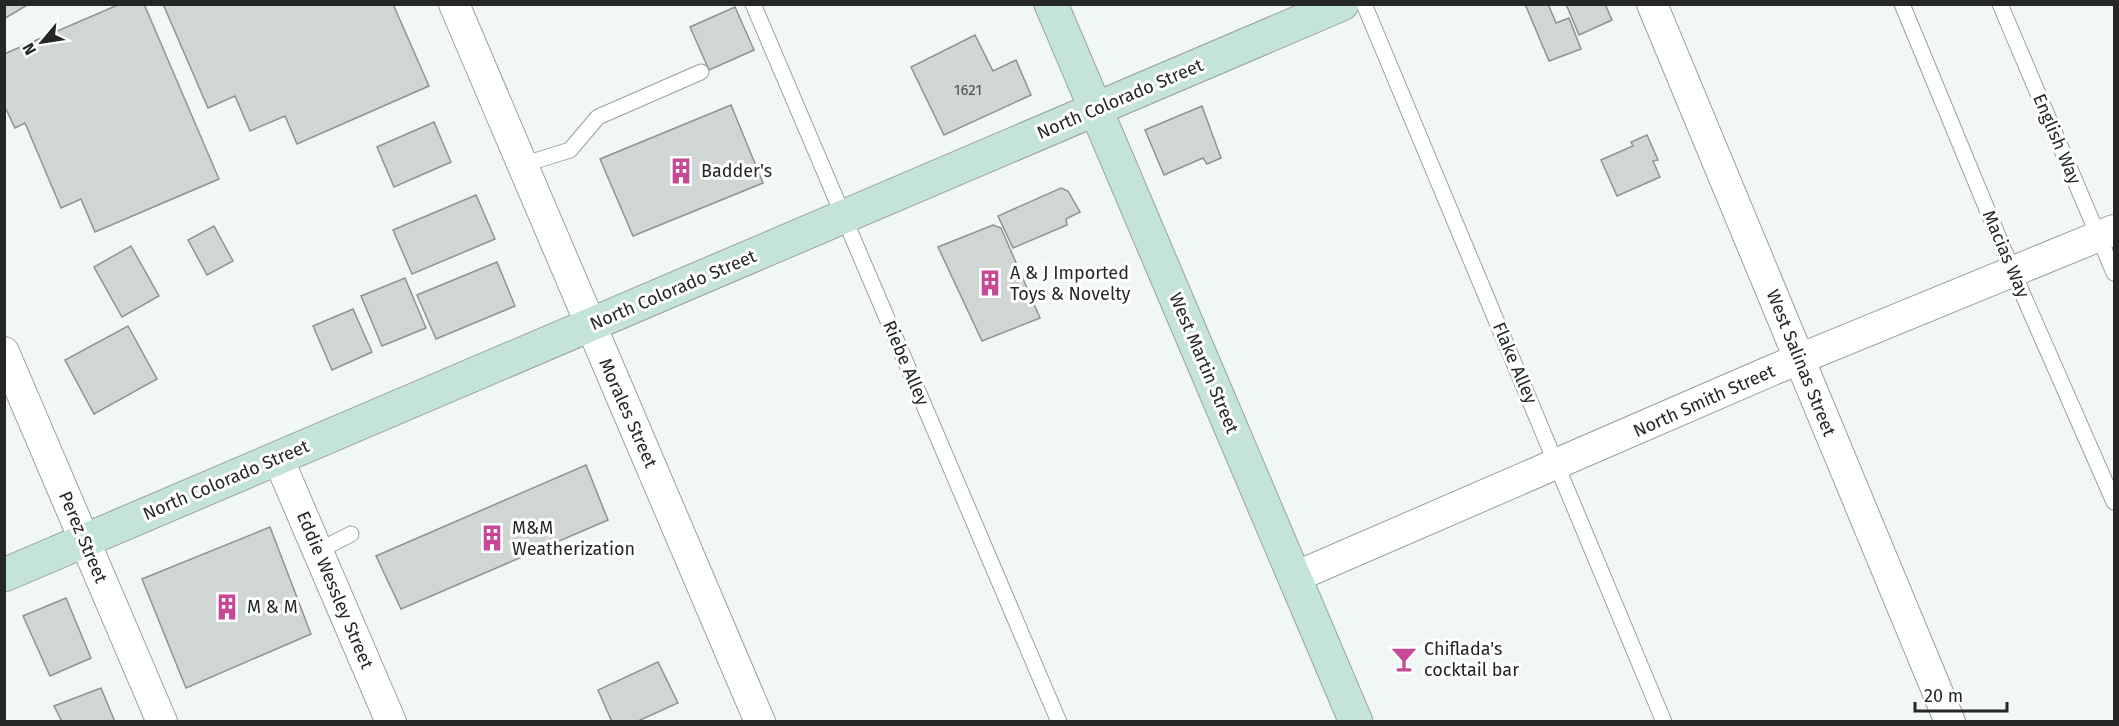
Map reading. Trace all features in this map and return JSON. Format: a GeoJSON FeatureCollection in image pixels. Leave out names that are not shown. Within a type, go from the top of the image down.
{"type":"FeatureCollection","features":[{"type":"Feature","properties":{"kind":"main road","name":"West Martin Street"},"geometry":{"type":"LineString","coordinates":[[1051,4],[1356,722]]}},
{"type":"Feature","properties":{"kind":"main road","name":"North Colorado Street"},"geometry":{"type":"LineString","coordinates":[[4,575],[1342,4]]}},
{"type":"Feature","properties":{"kind":"street","name":"Morales Street"},"geometry":{"type":"LineString","coordinates":[[454,4],[760,722]]}},
{"type":"Feature","properties":{"kind":"street","name":"West Salinas Street"},"geometry":{"type":"LineString","coordinates":[[1652,4],[1950,722]]}},
{"type":"Feature","properties":{"kind":"street","name":"North Smith Street"},"geometry":{"type":"LineString","coordinates":[[1295,577],[1558,465],[1775,369],[2106,233]]}},
{"type":"Feature","properties":{"kind":"street","name":"Perez Street"},"geometry":{"type":"LineString","coordinates":[[4,352],[162,722]]}},
{"type":"Feature","properties":{"kind":"street","name":"Eddie Wessley Street"},"geometry":{"type":"LineString","coordinates":[[278,458],[391,722]]}},
{"type":"Feature","properties":{"kind":"lane","name":"Riebe Alley"},"geometry":{"type":"LineString","coordinates":[[753,4],[1059,722]]}},
{"type":"Feature","properties":{"kind":"lane","name":"Flake Alley"},"geometry":{"type":"LineString","coordinates":[[1364,4],[1664,722]]}},
{"type":"Feature","properties":{"kind":"lane","name":"Macias Way"},"geometry":{"type":"LineString","coordinates":[[1902,4],[2013,272],[2115,502]]}},
{"type":"Feature","properties":{"kind":"lane","name":"English Way"},"geometry":{"type":"LineString","coordinates":[[2000,4],[2106,233],[2115,273]]}},
{"type":"Feature","properties":{"kind":"lane"},"geometry":{"type":"LineString","coordinates":[[522,165],[570,150],[598,117],[700,72]]}},
{"type":"Feature","properties":{"kind":"lane"},"geometry":{"type":"LineString","coordinates":[[318,550],[351,534]]}},
{"type":"Feature","properties":{"kind":"building"},"geometry":{"type":"Polygon","coordinates":[[[4,4],[29,4],[4,19],[4,4]]]}},
{"type":"Feature","properties":{"kind":"building"},"geometry":{"type":"Polygon","coordinates":[[[120,4],[144,4],[219,179],[95,232],[81,199],[61,208],[25,123],[15,128],[4,105],[4,54],[120,4]]]}},
{"type":"Feature","properties":{"kind":"building"},"geometry":{"type":"Polygon","coordinates":[[[163,4],[393,4],[429,86],[297,144],[285,116],[250,131],[235,96],[208,108],[163,4]]]}},
{"type":"Feature","properties":{"kind":"building"},"geometry":{"type":"Polygon","coordinates":[[[1525,4],[1548,4],[1556,23],[1569,18],[1581,49],[1549,61],[1525,4]]]}},
{"type":"Feature","properties":{"kind":"building"},"geometry":{"type":"Polygon","coordinates":[[[1566,4],[1605,4],[1612,20],[1579,35],[1566,4]]]}},
{"type":"Feature","properties":{"kind":"building"},"geometry":{"type":"Polygon","coordinates":[[[735,7],[754,50],[709,70],[690,27],[735,7]]]}},
{"type":"Feature","properties":{"kind":"building"},"geometry":{"type":"Polygon","coordinates":[[[975,35],[993,71],[1016,60],[1031,95],[944,135],[911,67],[975,35]]]}},
{"type":"Feature","properties":{"kind":"building","name":"Badder's"},"geometry":{"type":"Polygon","coordinates":[[[731,105],[763,183],[633,236],[600,159],[731,105]]]}},
{"type":"Feature","properties":{"kind":"building"},"geometry":{"type":"Polygon","coordinates":[[[1202,106],[1221,158],[1207,164],[1203,158],[1164,175],[1145,130],[1202,106]]]}},
{"type":"Feature","properties":{"kind":"building"},"geometry":{"type":"Polygon","coordinates":[[[434,122],[451,162],[394,187],[377,147],[434,122]]]}},
{"type":"Feature","properties":{"kind":"building"},"geometry":{"type":"Polygon","coordinates":[[[1647,135],[1658,160],[1653,161],[1660,177],[1617,196],[1601,160],[1633,146],[1631,142],[1647,135]]]}},
{"type":"Feature","properties":{"kind":"building"},"geometry":{"type":"Polygon","coordinates":[[[1061,188],[1068,191],[1080,212],[1066,219],[1067,225],[1013,248],[998,216],[1061,188]]]}},
{"type":"Feature","properties":{"kind":"building"},"geometry":{"type":"Polygon","coordinates":[[[476,195],[495,239],[412,274],[393,230],[476,195]]]}},
{"type":"Feature","properties":{"kind":"building","name":"A & J Imported Toys & Novelty"},"geometry":{"type":"Polygon","coordinates":[[[993,225],[1001,228],[1040,318],[982,341],[938,247],[993,225]]]}},
{"type":"Feature","properties":{"kind":"building"},"geometry":{"type":"Polygon","coordinates":[[[214,226],[233,261],[207,275],[188,240],[214,226]]]}},
{"type":"Feature","properties":{"kind":"building"},"geometry":{"type":"Polygon","coordinates":[[[131,246],[159,296],[122,317],[94,267],[131,246]]]}},
{"type":"Feature","properties":{"kind":"building"},"geometry":{"type":"Polygon","coordinates":[[[497,262],[515,306],[436,339],[417,295],[497,262]]]}},
{"type":"Feature","properties":{"kind":"building"},"geometry":{"type":"Polygon","coordinates":[[[405,278],[426,328],[382,346],[361,296],[405,278]]]}},
{"type":"Feature","properties":{"kind":"building"},"geometry":{"type":"Polygon","coordinates":[[[353,309],[372,352],[332,370],[313,326],[353,309]]]}},
{"type":"Feature","properties":{"kind":"building"},"geometry":{"type":"Polygon","coordinates":[[[128,326],[157,379],[94,414],[65,360],[128,326]]]}},
{"type":"Feature","properties":{"kind":"building","name":"M&M Weatherization"},"geometry":{"type":"Polygon","coordinates":[[[586,465],[608,520],[401,609],[376,556],[586,465]]]}},
{"type":"Feature","properties":{"kind":"building","name":"M & M"},"geometry":{"type":"Polygon","coordinates":[[[270,527],[311,634],[186,688],[142,579],[270,527]]]}},
{"type":"Feature","properties":{"kind":"building"},"geometry":{"type":"Polygon","coordinates":[[[66,598],[91,658],[50,676],[23,616],[66,598]]]}},
{"type":"Feature","properties":{"kind":"building"},"geometry":{"type":"Polygon","coordinates":[[[658,662],[678,703],[636,722],[612,722],[598,690],[658,662]]]}},
{"type":"Feature","properties":{"kind":"building"},"geometry":{"type":"Polygon","coordinates":[[[101,688],[115,722],[58,722],[61,720],[54,706],[101,688]]]}},
{"type":"Feature","properties":{"kind":"place","name":"Badder's"},"geometry":{"type":"Point","coordinates":[681,171]}},
{"type":"Feature","properties":{"kind":"place","name":"A & J Imported Toys & Novelty"},"geometry":{"type":"Point","coordinates":[990,283]}},
{"type":"Feature","properties":{"kind":"place","name":"M&M Weatherization"},"geometry":{"type":"Point","coordinates":[492,538]}},
{"type":"Feature","properties":{"kind":"place","name":"M & M"},"geometry":{"type":"Point","coordinates":[227,607]}},
{"type":"Feature","properties":{"kind":"place","name":"Chiflada's cocktail bar"},"geometry":{"type":"Point","coordinates":[1404,659]}}]}
